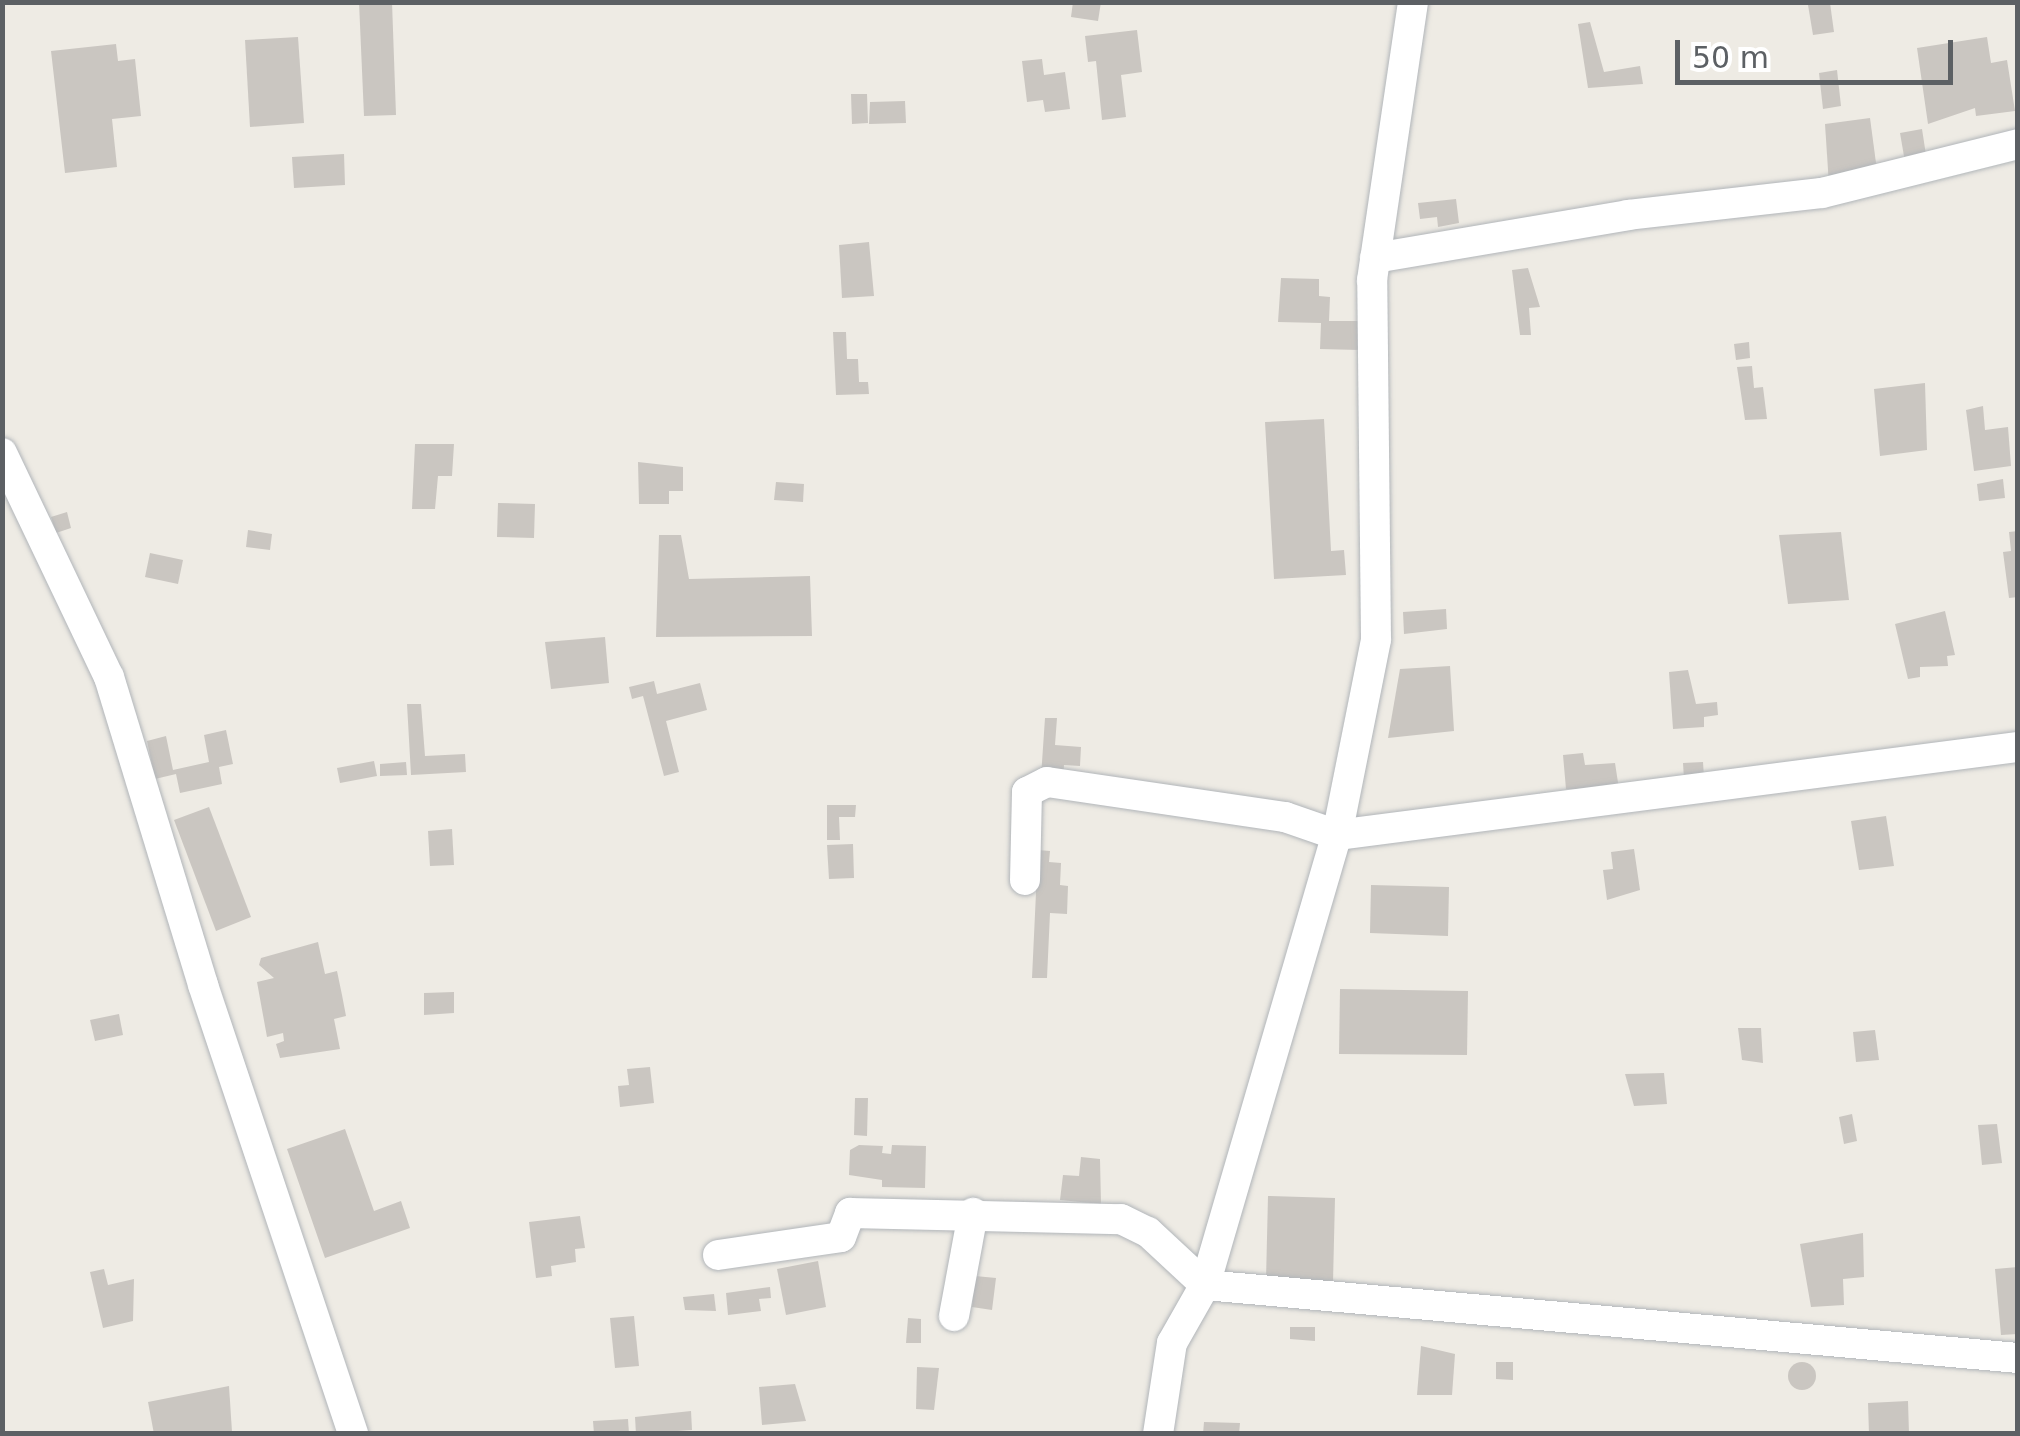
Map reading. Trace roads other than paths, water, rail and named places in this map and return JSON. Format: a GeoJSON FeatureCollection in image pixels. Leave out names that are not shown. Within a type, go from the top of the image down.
{"type":"FeatureCollection","features":[{"type":"Feature","properties":{"kind":"street"},"geometry":{"type":"LineString","coordinates":[[1158,1434],[1172,1343],[1205,1285],[1338,834],[1376,640],[1375,258],[1413,2]]}},
{"type":"Feature","properties":{"kind":"street"},"geometry":{"type":"LineString","coordinates":[[1375,258],[1628,214],[1822,192],[2018,144]]}},
{"type":"Feature","properties":{"kind":"street"},"geometry":{"type":"LineString","coordinates":[[2,453],[109,677],[203,985],[353,1434]]}},
{"type":"Feature","properties":{"kind":"street"},"geometry":{"type":"LineString","coordinates":[[1025,880],[1027,792],[1048,782],[1286,817],[1338,834],[2018,747]]}},
{"type":"Feature","properties":{"kind":"street"},"geometry":{"type":"LineString","coordinates":[[718,1255],[841,1237],[850,1213],[1121,1219],[1148,1232],[1205,1285],[2018,1358]]}},
{"type":"Feature","properties":{"kind":"street"},"geometry":{"type":"LineString","coordinates":[[954,1316],[973,1214]]}}]}
